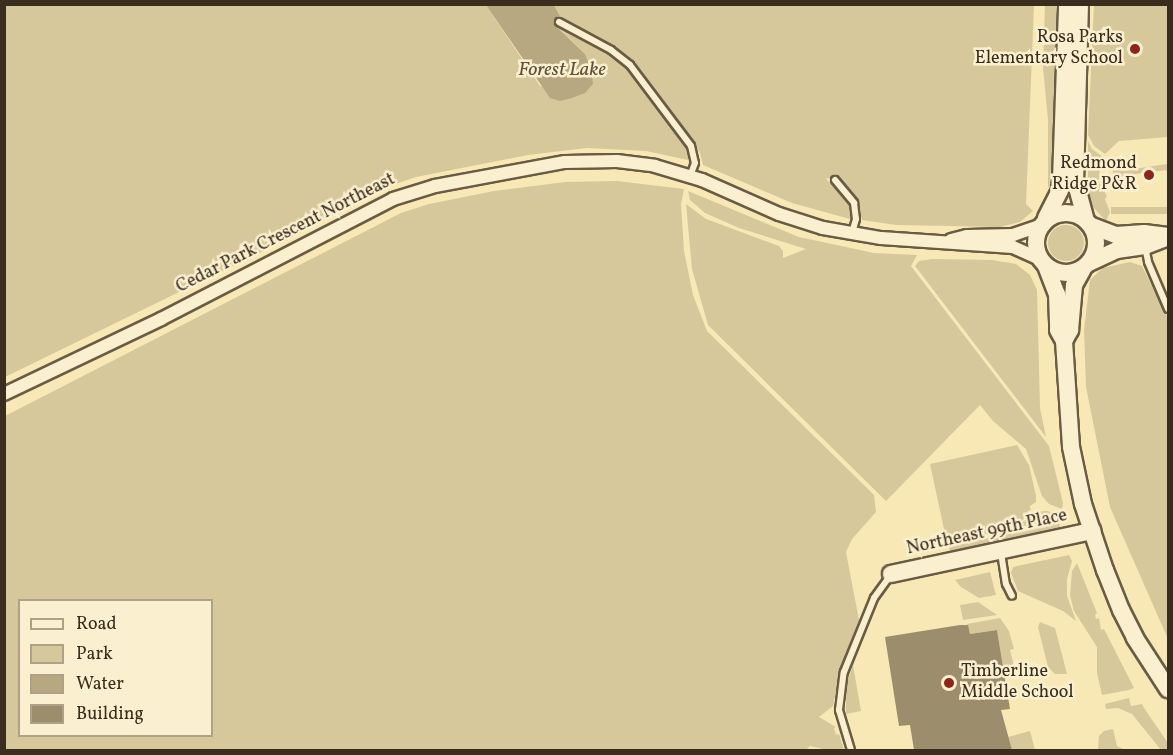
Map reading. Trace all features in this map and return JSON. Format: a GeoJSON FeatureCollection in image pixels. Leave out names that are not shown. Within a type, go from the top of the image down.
{"type":"FeatureCollection","features":[{"type":"Feature","properties":{"kind":"street"},"geometry":{"type":"LineString","coordinates":[[1067,4],[1060,190],[1043,222],[1036,245],[1057,294],[1058,330],[1064,341],[1071,447],[1092,531],[1121,610],[1135,638],[1168,689]]}},
{"type":"Feature","properties":{"kind":"street"},"geometry":{"type":"LineString","coordinates":[[1064,341],[1070,330],[1074,285],[1087,266],[1097,242],[1075,180],[1080,4]]}},
{"type":"Feature","properties":{"kind":"street","name":"Cedar Park Crescent Northeast"},"geometry":{"type":"LineString","coordinates":[[4,394],[161,319],[383,204],[422,190],[521,169],[583,161],[638,164],[690,177],[786,216],[852,234],[911,241],[947,241],[967,236],[1013,235],[1043,222]]}},
{"type":"Feature","properties":{"kind":"street"},"geometry":{"type":"LineString","coordinates":[[1043,222],[1062,213],[1088,222],[1110,234],[1144,233],[1168,237]]}},
{"type":"Feature","properties":{"kind":"street"},"geometry":{"type":"LineString","coordinates":[[1043,263],[1060,273],[1087,266],[1117,249],[1145,246],[1168,237]]}},
{"type":"Feature","properties":{"kind":"street","name":"Cedar Park Crescent Northeast"},"geometry":{"type":"LineString","coordinates":[[947,241],[967,246],[1013,247],[1043,263]]}},
{"type":"Feature","properties":{"kind":"street","name":"Northeast 99th Place"},"geometry":{"type":"LineString","coordinates":[[891,574],[1092,531]]}},
{"type":"Feature","properties":{"kind":"lane"},"geometry":{"type":"LineString","coordinates":[[559,22],[611,50],[630,65],[691,146],[695,162],[690,177]]}},
{"type":"Feature","properties":{"kind":"lane"},"geometry":{"type":"LineString","coordinates":[[835,180],[854,203],[856,219],[852,234]]}},
{"type":"Feature","properties":{"kind":"lane"},"geometry":{"type":"LineString","coordinates":[[1145,246],[1148,262],[1168,309]]}},
{"type":"Feature","properties":{"kind":"lane"},"geometry":{"type":"LineString","coordinates":[[1001,550],[1006,584],[1012,596]]}},
{"type":"Feature","properties":{"kind":"lane"},"geometry":{"type":"LineString","coordinates":[[851,750],[839,710],[844,672],[874,598],[891,574]]}},
{"type":"Feature","properties":{"kind":"green space"},"geometry":{"type":"Polygon","coordinates":[[[5,5],[486,5],[540,86],[584,93],[593,83],[592,70],[585,54],[556,25],[560,16],[554,5],[1034,5],[1026,204],[1033,211],[1020,222],[1000,227],[896,225],[862,220],[857,199],[837,175],[826,179],[849,202],[852,211],[850,219],[792,203],[703,165],[700,153],[684,129],[652,94],[688,150],[688,160],[646,151],[587,148],[528,155],[416,177],[381,189],[296,235],[5,377],[5,5]]]}},
{"type":"Feature","properties":{"kind":"green space"},"geometry":{"type":"Polygon","coordinates":[[[1045,5],[1059,5],[1057,187],[1048,187],[1048,120],[1043,68],[1045,5]]]}},
{"type":"Feature","properties":{"kind":"green space"},"geometry":{"type":"Polygon","coordinates":[[[1094,5],[1168,5],[1168,137],[1119,141],[1105,154],[1094,146],[1088,135],[1094,5]]]}},
{"type":"Feature","properties":{"kind":"green space"},"geometry":{"type":"Polygon","coordinates":[[[1088,141],[1092,149],[1103,157],[1100,162],[1099,183],[1107,196],[1105,199],[1110,212],[1106,221],[1093,207],[1088,192],[1088,141]]]}},
{"type":"Feature","properties":{"kind":"green space"},"geometry":{"type":"Polygon","coordinates":[[[1168,160],[1168,174],[1166,170],[1121,176],[1121,186],[1114,184],[1113,168],[1117,162],[1121,171],[1167,164],[1168,160]]]}},
{"type":"Feature","properties":{"kind":"green space"},"geometry":{"type":"Polygon","coordinates":[[[617,181],[684,189],[681,204],[684,251],[693,295],[707,331],[874,495],[876,512],[852,539],[846,552],[859,620],[841,667],[833,706],[819,717],[836,727],[834,728],[836,735],[839,734],[844,750],[828,750],[810,746],[806,750],[5,750],[5,416],[401,213],[429,204],[494,191],[565,182],[617,181]]]}},
{"type":"Feature","properties":{"kind":"green space"},"geometry":{"type":"Polygon","coordinates":[[[688,191],[799,237],[874,253],[917,255],[911,266],[1049,446],[1063,503],[1062,509],[1049,504],[1042,496],[1026,449],[993,421],[980,405],[886,501],[708,325],[692,269],[686,204],[706,219],[779,246],[783,251],[783,258],[806,249],[739,228],[705,213],[690,200],[688,191]]]}},
{"type":"Feature","properties":{"kind":"green space"},"geometry":{"type":"Polygon","coordinates":[[[1111,207],[1168,207],[1168,214],[1111,214],[1111,207]]]}},
{"type":"Feature","properties":{"kind":"green space"},"geometry":{"type":"Polygon","coordinates":[[[1066,225],[1079,230],[1084,243],[1079,256],[1066,261],[1053,256],[1048,243],[1053,230],[1066,225]]]}},
{"type":"Feature","properties":{"kind":"green space"},"geometry":{"type":"Polygon","coordinates":[[[932,259],[992,260],[1016,264],[1030,275],[1037,290],[1040,408],[1046,437],[915,266],[919,261],[932,259]]]}},
{"type":"Feature","properties":{"kind":"green space"},"geometry":{"type":"Polygon","coordinates":[[[1130,262],[1142,266],[1168,318],[1168,639],[1110,507],[1086,387],[1084,330],[1090,280],[1103,268],[1130,262]]]}},
{"type":"Feature","properties":{"kind":"green space"},"geometry":{"type":"Polygon","coordinates":[[[1017,445],[1029,465],[1036,496],[1036,502],[1030,506],[1031,512],[1047,511],[1057,514],[1058,519],[947,543],[930,464],[1017,445]]]}},
{"type":"Feature","properties":{"kind":"green space"},"geometry":{"type":"Polygon","coordinates":[[[1059,522],[1060,527],[969,547],[964,552],[951,556],[949,547],[1059,522]]]}},
{"type":"Feature","properties":{"kind":"green space"},"geometry":{"type":"Polygon","coordinates":[[[1069,555],[1072,561],[1067,579],[1067,596],[1076,621],[1063,611],[1018,591],[1011,573],[1013,567],[1069,555]]]}},
{"type":"Feature","properties":{"kind":"green space"},"geometry":{"type":"Polygon","coordinates":[[[1077,563],[1097,613],[1096,619],[1099,618],[1101,630],[1104,629],[1134,688],[1102,695],[1097,673],[1097,647],[1074,611],[1070,595],[1072,571],[1077,563]]]}},
{"type":"Feature","properties":{"kind":"green space"},"geometry":{"type":"Polygon","coordinates":[[[990,572],[996,595],[979,598],[961,587],[955,580],[990,572]]]}},
{"type":"Feature","properties":{"kind":"green space"},"geometry":{"type":"Polygon","coordinates":[[[978,602],[997,615],[963,620],[960,605],[978,602]]]}},
{"type":"Feature","properties":{"kind":"green space"},"geometry":{"type":"Polygon","coordinates":[[[1000,618],[1009,631],[1014,649],[1010,650],[1015,670],[1004,672],[997,630],[970,634],[967,624],[1000,618]]]}},
{"type":"Feature","properties":{"kind":"green space"},"geometry":{"type":"Polygon","coordinates":[[[1040,622],[1055,628],[1067,674],[1055,674],[1048,667],[1038,627],[1040,622]]]}},
{"type":"Feature","properties":{"kind":"green space"},"geometry":{"type":"Polygon","coordinates":[[[853,665],[861,711],[846,714],[846,686],[853,665]]]}},
{"type":"Feature","properties":{"kind":"green space"},"geometry":{"type":"Polygon","coordinates":[[[1129,698],[1131,706],[1142,704],[1168,743],[1168,750],[1161,750],[1132,714],[1118,708],[1106,709],[1105,704],[1129,698]]]}},
{"type":"Feature","properties":{"kind":"green space"},"geometry":{"type":"Polygon","coordinates":[[[1113,729],[1117,746],[1125,750],[1098,750],[1099,736],[1104,731],[1113,729]]]}},
{"type":"Feature","properties":{"kind":"green space"},"geometry":{"type":"Polygon","coordinates":[[[1030,731],[1035,750],[1012,750],[1008,737],[1030,731]]]}},
{"type":"Feature","properties":{"kind":"water","name":"Forest Lake"},"geometry":{"type":"Polygon","coordinates":[[[486,5],[554,5],[560,16],[556,26],[585,54],[592,70],[593,84],[585,93],[572,98],[560,101],[550,98],[486,5]]]}},
{"type":"Feature","properties":{"kind":"building","name":"Timberline Middle School"},"geometry":{"type":"Polygon","coordinates":[[[968,625],[970,634],[997,630],[1010,709],[1001,710],[1012,750],[914,750],[910,725],[899,726],[885,637],[968,625]]]}},
{"type":"Feature","properties":{"kind":"place","name":"Rosa Parks Elementary School"},"geometry":{"type":"Point","coordinates":[1135,49]}},
{"type":"Feature","properties":{"kind":"place","name":"Redmond Ridge P&R"},"geometry":{"type":"Point","coordinates":[1149,175]}},
{"type":"Feature","properties":{"kind":"place","name":"Timberline Middle School"},"geometry":{"type":"Point","coordinates":[949,683]}}]}
